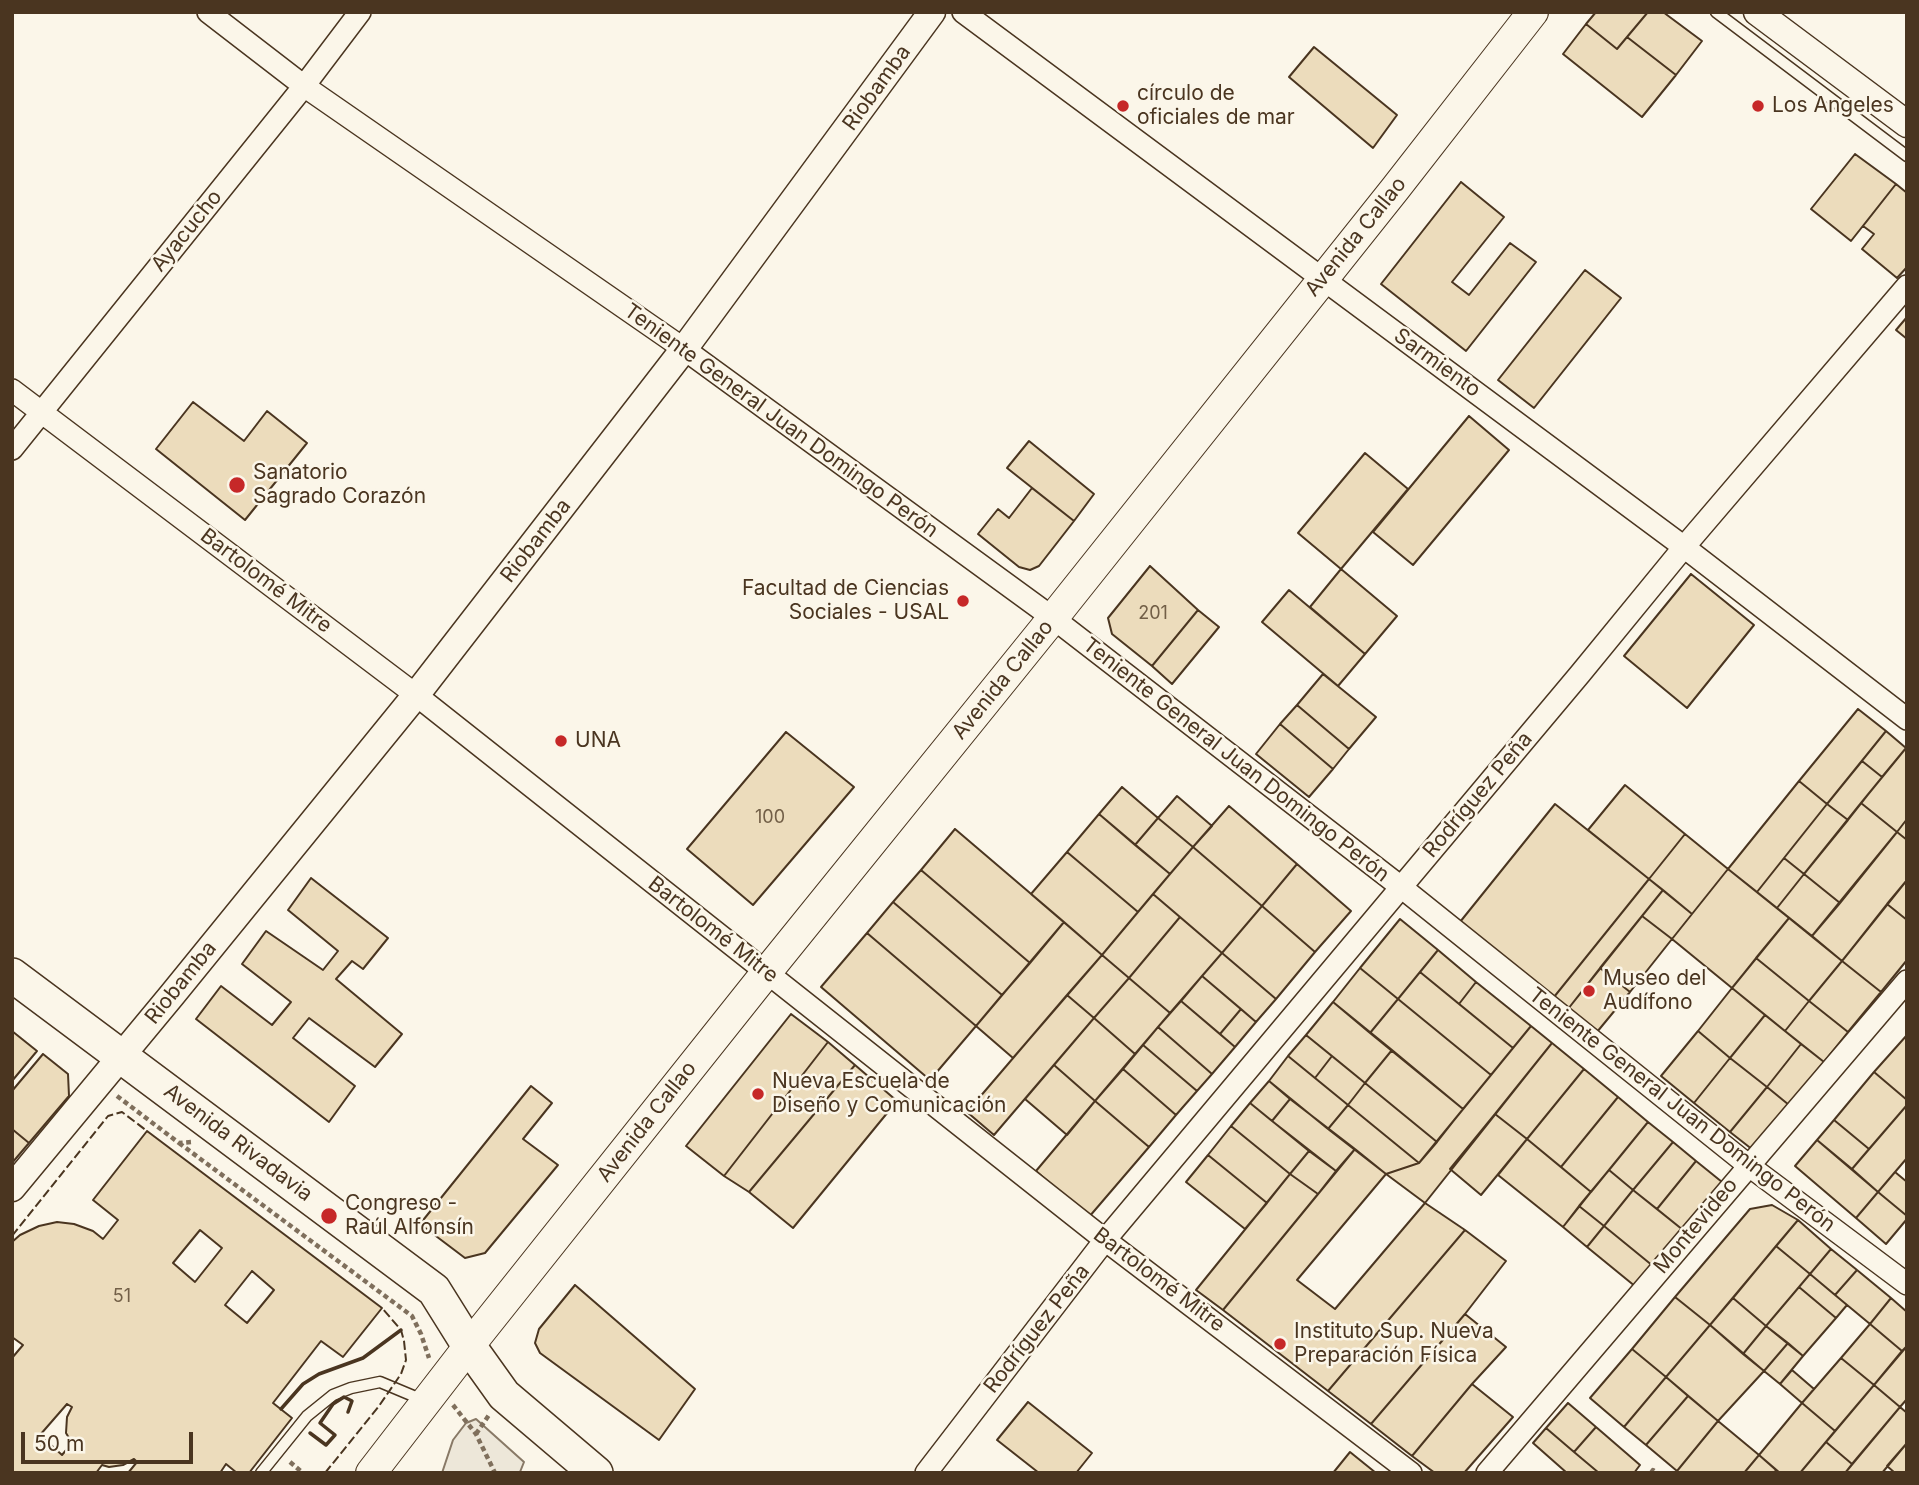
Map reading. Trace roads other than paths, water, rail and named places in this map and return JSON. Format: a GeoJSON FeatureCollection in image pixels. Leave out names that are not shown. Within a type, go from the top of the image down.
{"type":"FeatureCollection","features":[{"type":"Feature","properties":{"kind":"main road","name":"Avenida Callao"},"geometry":{"type":"LineString","coordinates":[[371,1473],[469,1346],[1053,618],[1533,12]]}},
{"type":"Feature","properties":{"kind":"main road","name":"Avenida Rivadavia"},"geometry":{"type":"LineString","coordinates":[[12,975],[434,1290],[504,1395],[596,1473]]}},
{"type":"Feature","properties":{"kind":"street","name":"Teniente General Juan Domingo Perón"},"geometry":{"type":"LineString","coordinates":[[208,12],[304,86],[684,349],[1053,618],[1401,887],[1748,1165],[1907,1284]]}},
{"type":"Feature","properties":{"kind":"street","name":"Ayacucho"},"geometry":{"type":"LineString","coordinates":[[12,449],[304,86],[360,12]]}},
{"type":"Feature","properties":{"kind":"street","name":"Riobamba"},"geometry":{"type":"LineString","coordinates":[[12,1188],[416,695],[684,349],[932,12]]}},
{"type":"Feature","properties":{"kind":"street","name":"Sarmiento"},"geometry":{"type":"LineString","coordinates":[[963,12],[1684,547],[1907,719]]}},
{"type":"Feature","properties":{"kind":"street"},"geometry":{"type":"LineString","coordinates":[[1757,12],[1907,124]]}},
{"type":"Feature","properties":{"kind":"street","name":"Rodríguez Peña"},"geometry":{"type":"LineString","coordinates":[[926,1473],[1105,1240],[1684,547],[1907,286]]}},
{"type":"Feature","properties":{"kind":"street","name":"Bartolomé Mitre"},"geometry":{"type":"LineString","coordinates":[[12,390],[416,695],[1105,1240],[1411,1473]]}},
{"type":"Feature","properties":{"kind":"street","name":"Montevideo"},"geometry":{"type":"LineString","coordinates":[[1487,1473],[1907,981]]}},
{"type":"Feature","properties":{"kind":"lane"},"geometry":{"type":"LineString","coordinates":[[1716,12],[1907,156]]}},
{"type":"Feature","properties":{"kind":"lane"},"geometry":{"type":"LineString","coordinates":[[261,1473],[307,1416],[333,1395],[380,1381],[432,1393]]}},
{"type":"Feature","properties":{"kind":"place","name":"círculo de oficiales de mar"},"geometry":{"type":"Point","coordinates":[1123,106]}},
{"type":"Feature","properties":{"kind":"place","name":"Los Angeles"},"geometry":{"type":"Point","coordinates":[1758,106]}},
{"type":"Feature","properties":{"kind":"place","name":"Sanatorio Sagrado Corazón"},"geometry":{"type":"Point","coordinates":[237,485]}},
{"type":"Feature","properties":{"kind":"place","name":"Facultad de Ciencias Sociales - USAL"},"geometry":{"type":"Point","coordinates":[963,601]}},
{"type":"Feature","properties":{"kind":"place","name":"UNA"},"geometry":{"type":"Point","coordinates":[561,741]}},
{"type":"Feature","properties":{"kind":"place","name":"Museo del Audífono"},"geometry":{"type":"Point","coordinates":[1589,991]}},
{"type":"Feature","properties":{"kind":"place","name":"Nueva Escuela de Diseño y Comunicación"},"geometry":{"type":"Point","coordinates":[758,1094]}},
{"type":"Feature","properties":{"kind":"place","name":"Congreso - Raúl Alfonsín"},"geometry":{"type":"Point","coordinates":[329,1216]}},
{"type":"Feature","properties":{"kind":"place","name":"Instituto Sup. Nueva Preparación Física"},"geometry":{"type":"Point","coordinates":[1280,1344]}}]}
